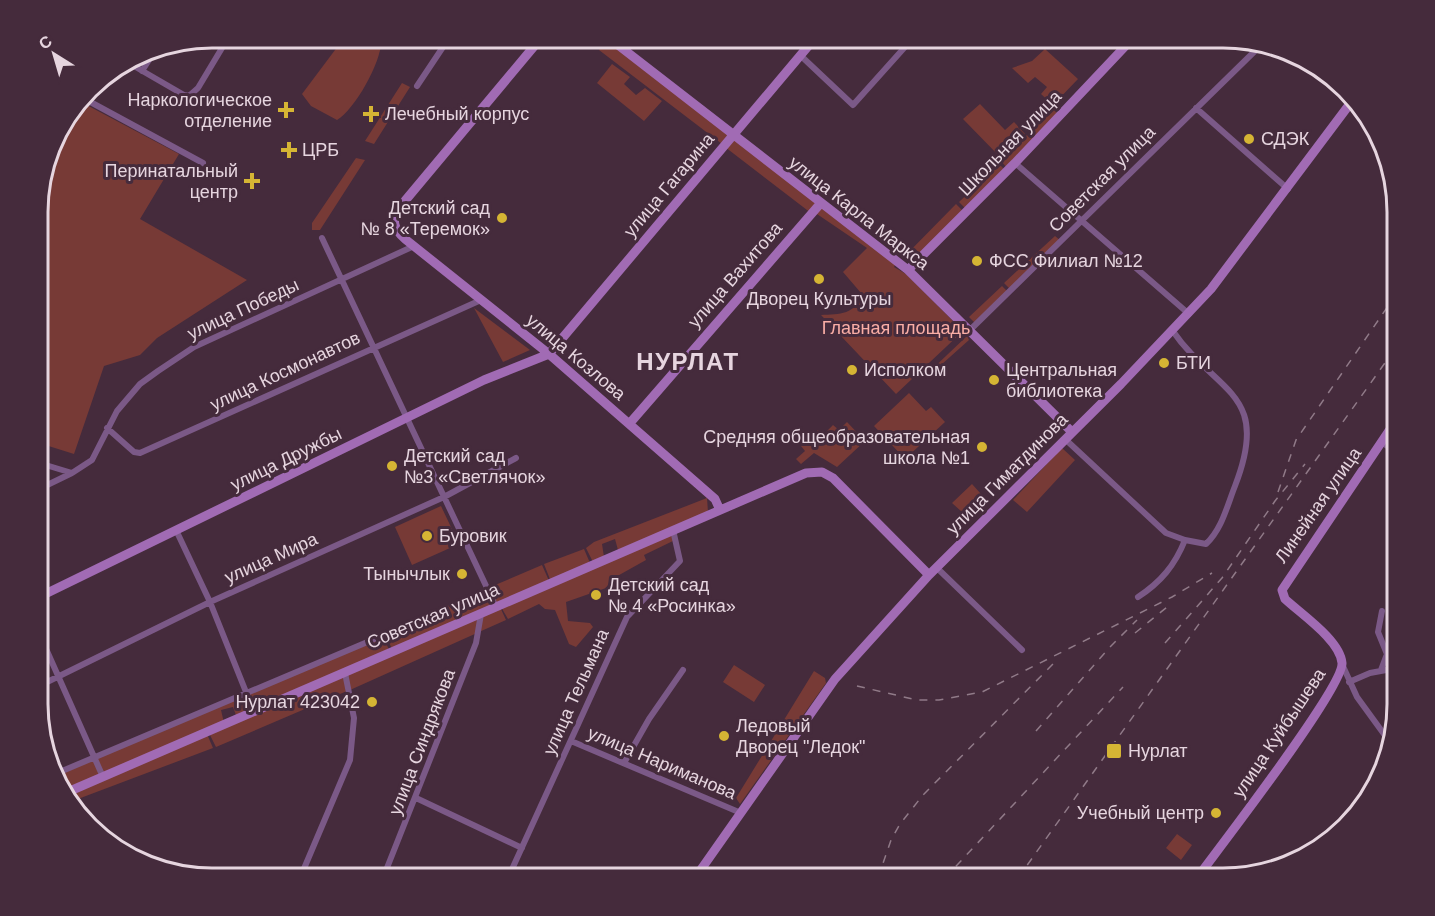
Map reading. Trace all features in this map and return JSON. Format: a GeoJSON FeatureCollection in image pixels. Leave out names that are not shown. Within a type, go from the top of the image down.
{"type":"FeatureCollection","features":[{"type":"Feature","properties":{"kind":"street"},"geometry":{"type":"LineString","coordinates":[[136,67],[189,96],[198,88],[222,48]]}},
{"type":"Feature","properties":{"kind":"street"},"geometry":{"type":"LineString","coordinates":[[420,82],[417,87],[442,48]]}},
{"type":"Feature","properties":{"kind":"street","name":"улица Козлова"},"geometry":{"type":"LineString","coordinates":[[533,48],[397,211],[394,223],[402,237],[549,354],[630,423],[714,499],[720,510]]}},
{"type":"Feature","properties":{"kind":"street","name":"улица Карла Маркса"},"geometry":{"type":"LineString","coordinates":[[622,48],[908,270],[1068,436]]}},
{"type":"Feature","properties":{"kind":"street","name":"улица Гагарина"},"geometry":{"type":"LineString","coordinates":[[549,354],[806,48]]}},
{"type":"Feature","properties":{"kind":"street"},"geometry":{"type":"LineString","coordinates":[[800,55],[853,105],[904,48]]}},
{"type":"Feature","properties":{"kind":"street","name":"Школьная улица"},"geometry":{"type":"LineString","coordinates":[[908,270],[1015,163],[1124,48]]}},
{"type":"Feature","properties":{"kind":"street","name":"Советская улица"},"geometry":{"type":"LineString","coordinates":[[969,331],[1082,224],[1254,51]]}},
{"type":"Feature","properties":{"kind":"street"},"geometry":{"type":"LineString","coordinates":[[142,71],[149,60]]}},
{"type":"Feature","properties":{"kind":"street"},"geometry":{"type":"LineString","coordinates":[[91,102],[203,163]]}},
{"type":"Feature","properties":{"kind":"street","name":"улица Гиматдинова"},"geometry":{"type":"LineString","coordinates":[[702,868],[835,679],[936,567],[1189,314],[1229,267],[1348,106]]}},
{"type":"Feature","properties":{"kind":"street"},"geometry":{"type":"LineString","coordinates":[[1196,108],[1288,189]]}},
{"type":"Feature","properties":{"kind":"street"},"geometry":{"type":"LineString","coordinates":[[1015,163],[1082,224],[1189,314]]}},
{"type":"Feature","properties":{"kind":"street","name":"улица Вахитова"},"geometry":{"type":"LineString","coordinates":[[630,423],[820,204]]}},
{"type":"Feature","properties":{"kind":"street"},"geometry":{"type":"LineString","coordinates":[[322,238],[496,607]]}},
{"type":"Feature","properties":{"kind":"street","name":"улица Победы"},"geometry":{"type":"LineString","coordinates":[[72,473],[92,460],[117,411],[140,384],[194,347],[414,246]]}},
{"type":"Feature","properties":{"kind":"street","name":"улица Космонавтов"},"geometry":{"type":"LineString","coordinates":[[107,428],[134,452],[140,453],[481,300]]}},
{"type":"Feature","properties":{"kind":"street"},"geometry":{"type":"LineString","coordinates":[[1068,436],[1166,533],[1206,544],[1217,531],[1241,470],[1247,427],[1244,410],[1234,394],[1187,351],[1172,330]]}},
{"type":"Feature","properties":{"kind":"street","name":"улица Дружбы"},"geometry":{"type":"LineString","coordinates":[[48,593],[484,380],[549,354]]}},
{"type":"Feature","properties":{"kind":"street","name":"Линейная улица"},"geometry":{"type":"LineString","coordinates":[[1342,663],[1337,648],[1285,599],[1282,590],[1387,434]]}},
{"type":"Feature","properties":{"kind":"street"},"geometry":{"type":"LineString","coordinates":[[1382,442],[1387,446]]}},
{"type":"Feature","properties":{"kind":"street","name":"улица Мира"},"geometry":{"type":"LineString","coordinates":[[48,682],[210,602],[444,497],[516,458]]}},
{"type":"Feature","properties":{"kind":"street"},"geometry":{"type":"LineString","coordinates":[[48,466],[72,473]]}},
{"type":"Feature","properties":{"kind":"street","name":"Советская улица"},"geometry":{"type":"LineString","coordinates":[[73,790],[799,476],[818,472],[826,473],[837,481],[929,575]]}},
{"type":"Feature","properties":{"kind":"street"},"geometry":{"type":"LineString","coordinates":[[48,485],[72,473]]}},
{"type":"Feature","properties":{"kind":"street"},"geometry":{"type":"LineString","coordinates":[[176,530],[210,602],[254,712]]}},
{"type":"Feature","properties":{"kind":"street","name":"улица Тельмана"},"geometry":{"type":"LineString","coordinates":[[513,868],[627,616],[681,559],[673,530]]}},
{"type":"Feature","properties":{"kind":"street"},"geometry":{"type":"LineString","coordinates":[[1138,597],[1162,579],[1180,554],[1185,540]]}},
{"type":"Feature","properties":{"kind":"street"},"geometry":{"type":"LineString","coordinates":[[936,567],[1022,650]]}},
{"type":"Feature","properties":{"kind":"street"},"geometry":{"type":"LineString","coordinates":[[1381,670],[1387,654],[1378,632],[1382,611]]}},
{"type":"Feature","properties":{"kind":"street","name":"улица Синдрякова"},"geometry":{"type":"LineString","coordinates":[[387,868],[476,644],[481,614]]}},
{"type":"Feature","properties":{"kind":"street"},"geometry":{"type":"LineString","coordinates":[[62,771],[384,635]]}},
{"type":"Feature","properties":{"kind":"street"},"geometry":{"type":"LineString","coordinates":[[48,651],[103,777]]}},
{"type":"Feature","properties":{"kind":"street"},"geometry":{"type":"LineString","coordinates":[[1342,663],[1370,717],[1384,735]]}},
{"type":"Feature","properties":{"kind":"street","name":"улица Куйбышева"},"geometry":{"type":"LineString","coordinates":[[1204,868],[1316,714],[1340,677],[1342,663]]}},
{"type":"Feature","properties":{"kind":"street"},"geometry":{"type":"LineString","coordinates":[[624,763],[649,719],[683,670]]}},
{"type":"Feature","properties":{"kind":"street"},"geometry":{"type":"LineString","coordinates":[[1350,682],[1387,670]]}},
{"type":"Feature","properties":{"kind":"street"},"geometry":{"type":"LineString","coordinates":[[304,868],[350,760],[354,718],[345,673]]}},
{"type":"Feature","properties":{"kind":"street","name":"улица Нариманова"},"geometry":{"type":"LineString","coordinates":[[571,741],[741,813]]}},
{"type":"Feature","properties":{"kind":"street"},"geometry":{"type":"LineString","coordinates":[[416,798],[522,848]]}},
{"type":"Feature","properties":{"kind":"green space"},"geometry":{"type":"Polygon","coordinates":[[[336,48],[381,48],[373,70],[360,95],[337,120],[311,106],[302,94],[336,48]]]}},
{"type":"Feature","properties":{"kind":"green space"},"geometry":{"type":"Polygon","coordinates":[[[601,48],[618,48],[730,135],[722,144],[599,50],[601,48]]]}},
{"type":"Feature","properties":{"kind":"green space"},"geometry":{"type":"Polygon","coordinates":[[[1045,49],[1078,79],[1053,105],[1041,94],[1047,87],[1035,77],[1028,83],[1012,68],[1032,61],[1045,49]]]}},
{"type":"Feature","properties":{"kind":"green space"},"geometry":{"type":"Polygon","coordinates":[[[612,64],[630,77],[624,84],[636,95],[645,88],[662,101],[644,121],[597,83],[612,64]]]}},
{"type":"Feature","properties":{"kind":"green space"},"geometry":{"type":"Polygon","coordinates":[[[402,83],[410,87],[374,144],[365,141],[402,83]]]}},
{"type":"Feature","properties":{"kind":"green space"},"geometry":{"type":"Polygon","coordinates":[[[980,104],[1005,130],[1014,122],[1025,134],[1001,158],[963,119],[980,104]]]}},
{"type":"Feature","properties":{"kind":"green space"},"geometry":{"type":"Polygon","coordinates":[[[88,106],[179,154],[140,219],[247,280],[157,338],[140,355],[104,366],[74,454],[48,446],[48,212],[51,180],[60,149],[70,130],[88,106]]]}},
{"type":"Feature","properties":{"kind":"green space"},"geometry":{"type":"Polygon","coordinates":[[[1053,109],[1058,114],[1007,168],[1001,161],[1053,109]]]}},
{"type":"Feature","properties":{"kind":"green space"},"geometry":{"type":"Polygon","coordinates":[[[733,137],[817,203],[810,212],[725,147],[733,137]]]}},
{"type":"Feature","properties":{"kind":"green space"},"geometry":{"type":"Polygon","coordinates":[[[356,158],[365,160],[320,230],[312,230],[312,223],[356,158]]]}},
{"type":"Feature","properties":{"kind":"green space"},"geometry":{"type":"Polygon","coordinates":[[[999,164],[1005,170],[966,209],[959,202],[999,164]]]}},
{"type":"Feature","properties":{"kind":"green space"},"geometry":{"type":"Polygon","coordinates":[[[956,204],[963,211],[912,263],[904,257],[956,204]]]}},
{"type":"Feature","properties":{"kind":"green space","name":"Главная площадь"},"geometry":{"type":"Polygon","coordinates":[[[820,205],[896,263],[894,267],[906,274],[963,331],[896,394],[821,315],[846,312],[856,306],[861,293],[843,272],[867,248],[814,212],[820,205]]]}},
{"type":"Feature","properties":{"kind":"green space"},"geometry":{"type":"Polygon","coordinates":[[[1055,236],[1061,241],[1010,289],[1004,283],[1055,236]]]}},
{"type":"Feature","properties":{"kind":"green space"},"geometry":{"type":"Polygon","coordinates":[[[1002,286],[1008,292],[975,323],[969,317],[1002,286]]]}},
{"type":"Feature","properties":{"kind":"green space"},"geometry":{"type":"Polygon","coordinates":[[[474,308],[530,350],[503,362],[474,308]]]}},
{"type":"Feature","properties":{"kind":"green space"},"geometry":{"type":"Polygon","coordinates":[[[967,336],[969,340],[932,373],[928,373],[967,336]]]}},
{"type":"Feature","properties":{"kind":"green space"},"geometry":{"type":"Polygon","coordinates":[[[909,393],[926,411],[931,407],[945,422],[905,459],[874,426],[909,393]]]}},
{"type":"Feature","properties":{"kind":"green space"},"geometry":{"type":"Polygon","coordinates":[[[847,422],[865,441],[837,467],[814,453],[801,464],[796,459],[805,451],[801,446],[818,430],[823,435],[833,425],[839,430],[847,422]]]}},
{"type":"Feature","properties":{"kind":"green space"},"geometry":{"type":"Polygon","coordinates":[[[1062,448],[1075,460],[1027,512],[1013,500],[1062,448]]]}},
{"type":"Feature","properties":{"kind":"green space"},"geometry":{"type":"Polygon","coordinates":[[[972,484],[981,494],[962,512],[952,503],[972,484]]]}},
{"type":"Feature","properties":{"kind":"green space"},"geometry":{"type":"Polygon","coordinates":[[[707,498],[708,512],[618,550],[615,539],[602,544],[604,557],[593,562],[586,548],[594,542],[707,498]]]}},
{"type":"Feature","properties":{"kind":"green space","name":"Буровик"},"geometry":{"type":"Polygon","coordinates":[[[441,506],[459,544],[412,565],[395,527],[441,506]]]}},
{"type":"Feature","properties":{"kind":"green space"},"geometry":{"type":"Polygon","coordinates":[[[673,532],[675,540],[644,555],[646,560],[612,579],[606,588],[566,602],[568,621],[590,623],[593,627],[576,647],[569,644],[555,610],[545,609],[539,604],[508,619],[501,607],[673,532]]]}},
{"type":"Feature","properties":{"kind":"green space"},"geometry":{"type":"Polygon","coordinates":[[[584,549],[590,563],[551,582],[544,564],[584,549]]]}},
{"type":"Feature","properties":{"kind":"green space"},"geometry":{"type":"Polygon","coordinates":[[[542,565],[550,583],[497,606],[488,588],[542,565]]]}},
{"type":"Feature","properties":{"kind":"green space"},"geometry":{"type":"Polygon","coordinates":[[[486,589],[494,606],[393,651],[384,632],[486,589]]]}},
{"type":"Feature","properties":{"kind":"green space"},"geometry":{"type":"Polygon","coordinates":[[[500,607],[506,620],[479,632],[481,615],[500,607]]]}},
{"type":"Feature","properties":{"kind":"green space"},"geometry":{"type":"Polygon","coordinates":[[[479,616],[477,633],[350,690],[346,673],[479,616]]]}},
{"type":"Feature","properties":{"kind":"green space"},"geometry":{"type":"Polygon","coordinates":[[[383,636],[390,652],[255,710],[248,694],[383,636]]]}},
{"type":"Feature","properties":{"kind":"green space"},"geometry":{"type":"Polygon","coordinates":[[[734,665],[765,685],[754,702],[723,682],[734,665]]]}},
{"type":"Feature","properties":{"kind":"green space"},"geometry":{"type":"Polygon","coordinates":[[[814,671],[825,678],[826,683],[740,804],[736,798],[814,671]]]}},
{"type":"Feature","properties":{"kind":"green space"},"geometry":{"type":"Polygon","coordinates":[[[344,675],[347,691],[216,747],[209,733],[344,675]]]}},
{"type":"Feature","properties":{"kind":"green space"},"geometry":{"type":"Polygon","coordinates":[[[245,695],[252,711],[237,718],[233,707],[221,710],[224,723],[104,776],[96,758],[245,695]]]}},
{"type":"Feature","properties":{"kind":"green space"},"geometry":{"type":"Polygon","coordinates":[[[207,734],[213,748],[79,799],[73,791],[207,734]]]}},
{"type":"Feature","properties":{"kind":"green space"},"geometry":{"type":"Polygon","coordinates":[[[93,760],[101,776],[71,788],[63,773],[93,760]]]}},
{"type":"Feature","properties":{"kind":"green space"},"geometry":{"type":"Polygon","coordinates":[[[1177,834],[1192,845],[1181,860],[1166,848],[1177,834]]]}},
{"type":"Feature","properties":{"kind":"railway"},"geometry":{"type":"LineString","coordinates":[[1278,492],[1296,440],[1387,308]]}},
{"type":"Feature","properties":{"kind":"railway"},"geometry":{"type":"LineString","coordinates":[[1025,868],[1387,360]]}},
{"type":"Feature","properties":{"kind":"railway"},"geometry":{"type":"LineString","coordinates":[[1165,643],[1222,578],[1275,501],[1305,464]]}},
{"type":"Feature","properties":{"kind":"railway"},"geometry":{"type":"LineString","coordinates":[[857,686],[917,700],[939,700],[982,692],[1172,597],[1212,573]]}},
{"type":"Feature","properties":{"kind":"railway"},"geometry":{"type":"LineString","coordinates":[[1135,633],[1172,603]]}},
{"type":"Feature","properties":{"kind":"railway"},"geometry":{"type":"LineString","coordinates":[[1036,731],[1109,648],[1137,620]]}},
{"type":"Feature","properties":{"kind":"railway"},"geometry":{"type":"LineString","coordinates":[[881,868],[891,840],[900,824],[923,795],[1056,661]]}},
{"type":"Feature","properties":{"kind":"railway"},"geometry":{"type":"LineString","coordinates":[[954,868],[1123,687]]}},
{"type":"Feature","properties":{"kind":"place","name":"Наркологическое отделение"},"geometry":{"type":"Point","coordinates":[286,110]}},
{"type":"Feature","properties":{"kind":"place","name":"Лечебный корпус"},"geometry":{"type":"Point","coordinates":[371,114]}},
{"type":"Feature","properties":{"kind":"place","name":"СДЭК"},"geometry":{"type":"Point","coordinates":[1249,139]}},
{"type":"Feature","properties":{"kind":"place","name":"ЦРБ"},"geometry":{"type":"Point","coordinates":[289,150]}},
{"type":"Feature","properties":{"kind":"place","name":"Перинатальный центр"},"geometry":{"type":"Point","coordinates":[252,181]}},
{"type":"Feature","properties":{"kind":"place","name":"Детский сад № 8 «Теремок»"},"geometry":{"type":"Point","coordinates":[502,218]}},
{"type":"Feature","properties":{"kind":"place","name":"ФСС Филиал №12"},"geometry":{"type":"Point","coordinates":[977,261]}},
{"type":"Feature","properties":{"kind":"place","name":"Дворец Культуры"},"geometry":{"type":"Point","coordinates":[819,279]}},
{"type":"Feature","properties":{"kind":"place","name":"БТИ"},"geometry":{"type":"Point","coordinates":[1164,363]}},
{"type":"Feature","properties":{"kind":"place","name":"Исполком"},"geometry":{"type":"Point","coordinates":[852,370]}},
{"type":"Feature","properties":{"kind":"place","name":"Центральная библиотека"},"geometry":{"type":"Point","coordinates":[994,380]}},
{"type":"Feature","properties":{"kind":"place","name":"Средняя общеобразовательная школа №1"},"geometry":{"type":"Point","coordinates":[982,447]}},
{"type":"Feature","properties":{"kind":"place","name":"Детский сад №3 «Светлячок»"},"geometry":{"type":"Point","coordinates":[392,466]}},
{"type":"Feature","properties":{"kind":"place","name":"Буровик"},"geometry":{"type":"Point","coordinates":[427,536]}},
{"type":"Feature","properties":{"kind":"place","name":"Тынычлык"},"geometry":{"type":"Point","coordinates":[462,574]}},
{"type":"Feature","properties":{"kind":"place","name":"Детский сад № 4 «Росинка»"},"geometry":{"type":"Point","coordinates":[596,595]}},
{"type":"Feature","properties":{"kind":"place","name":"Нурлат 423042"},"geometry":{"type":"Point","coordinates":[372,702]}},
{"type":"Feature","properties":{"kind":"place","name":"Ледовый Дворец \"Ледок\""},"geometry":{"type":"Point","coordinates":[724,736]}},
{"type":"Feature","properties":{"kind":"place","name":"Нурлат"},"geometry":{"type":"Point","coordinates":[1114,751]}},
{"type":"Feature","properties":{"kind":"place","name":"Учебный центр"},"geometry":{"type":"Point","coordinates":[1216,813]}},
{"type":"Feature","properties":{"kind":"district","name":"НУРЛАТ"},"geometry":{"type":"Point","coordinates":[688,361]}}]}
